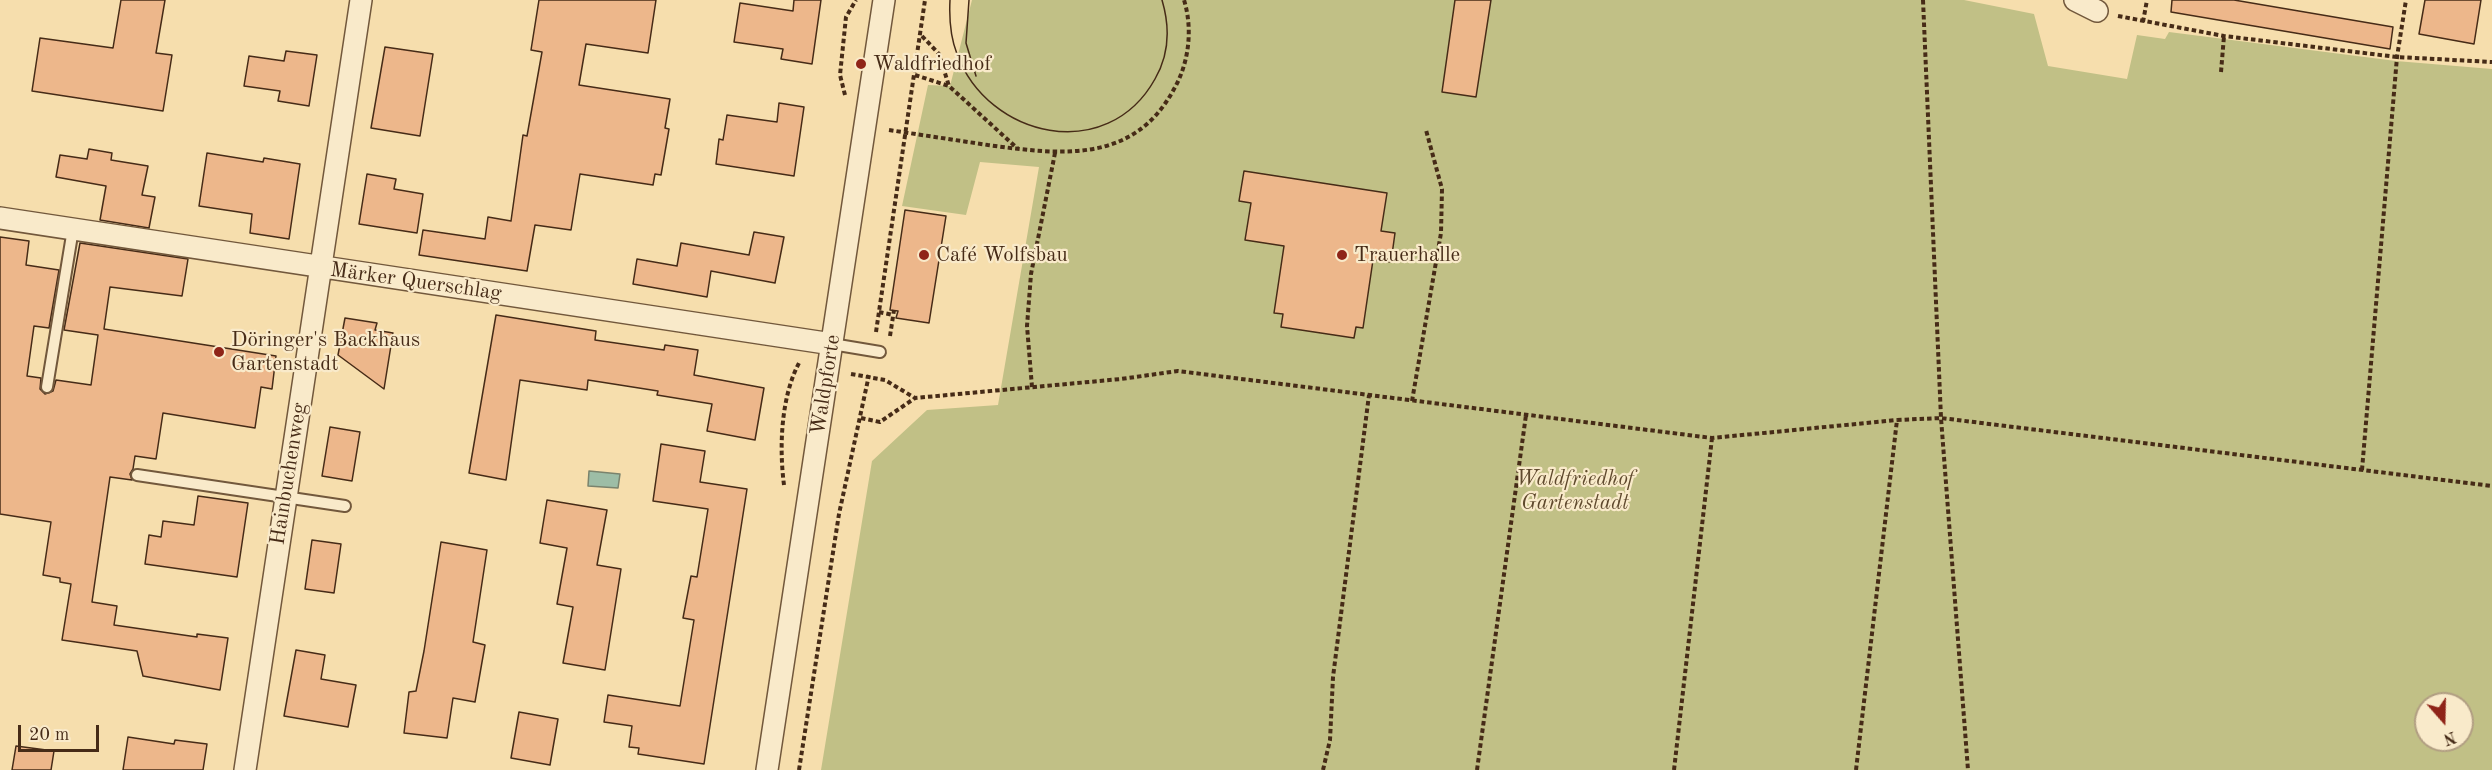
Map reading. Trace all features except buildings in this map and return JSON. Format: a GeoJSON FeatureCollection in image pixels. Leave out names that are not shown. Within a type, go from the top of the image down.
{"type":"FeatureCollection","features":[{"type":"Feature","properties":{"kind":"street","name":"Hainbuchenweg"},"geometry":{"type":"LineString","coordinates":[[245,770],[361,0]]}},
{"type":"Feature","properties":{"kind":"street","name":"Waldpforte"},"geometry":{"type":"LineString","coordinates":[[767,770],[884,0]]}},
{"type":"Feature","properties":{"kind":"street"},"geometry":{"type":"LineString","coordinates":[[2075,0],[2097,10]]}},
{"type":"Feature","properties":{"kind":"street","name":"Märker Querschlag"},"geometry":{"type":"LineString","coordinates":[[0,218],[832,344]]}},
{"type":"Feature","properties":{"kind":"lane"},"geometry":{"type":"LineString","coordinates":[[47,387],[73,229]]}},
{"type":"Feature","properties":{"kind":"lane"},"geometry":{"type":"LineString","coordinates":[[832,344],[877,351]]}},
{"type":"Feature","properties":{"kind":"lane"},"geometry":{"type":"LineString","coordinates":[[137,475],[345,506]]}},
{"type":"Feature","properties":{"kind":"path"},"geometry":{"type":"LineString","coordinates":[[799,770],[839,514],[869,377],[877,351],[879,312],[925,0]]}},
{"type":"Feature","properties":{"kind":"path"},"geometry":{"type":"LineString","coordinates":[[865,126],[1055,153],[1088,151],[1118,142],[1144,126],[1162,107],[1176,86],[1186,57],[1189,24],[1184,0]]}},
{"type":"Feature","properties":{"kind":"path"},"geometry":{"type":"LineString","coordinates":[[1923,0],[1941,418],[1968,770]]}},
{"type":"Feature","properties":{"kind":"path"},"geometry":{"type":"LineString","coordinates":[[2143,22],[2147,0]]}},
{"type":"Feature","properties":{"kind":"path"},"geometry":{"type":"LineString","coordinates":[[2362,470],[2397,57],[2406,0]]}},
{"type":"Feature","properties":{"kind":"path"},"geometry":{"type":"LineString","coordinates":[[2097,10],[2143,22],[2224,36],[2397,57],[2492,62]]}},
{"type":"Feature","properties":{"kind":"path"},"geometry":{"type":"LineString","coordinates":[[921,36],[939,54],[950,86]]}},
{"type":"Feature","properties":{"kind":"path"},"geometry":{"type":"LineString","coordinates":[[2221,72],[2224,36]]}},
{"type":"Feature","properties":{"kind":"path"},"geometry":{"type":"LineString","coordinates":[[915,75],[950,86],[1018,149]]}},
{"type":"Feature","properties":{"kind":"path"},"geometry":{"type":"LineString","coordinates":[[1412,401],[1441,233],[1442,189],[1426,130]]}},
{"type":"Feature","properties":{"kind":"path"},"geometry":{"type":"LineString","coordinates":[[1032,387],[1027,326],[1031,274],[1055,153]]}},
{"type":"Feature","properties":{"kind":"path"},"geometry":{"type":"LineString","coordinates":[[879,312],[893,315],[894,310]]}},
{"type":"Feature","properties":{"kind":"path"},"geometry":{"type":"LineString","coordinates":[[828,371],[885,380],[915,398]]}},
{"type":"Feature","properties":{"kind":"path"},"geometry":{"type":"LineString","coordinates":[[861,418],[880,422],[915,398],[1178,371],[1712,438],[1897,420],[1941,418],[2492,486]]}},
{"type":"Feature","properties":{"kind":"path"},"geometry":{"type":"LineString","coordinates":[[1323,770],[1330,740],[1333,677],[1368,395]]}},
{"type":"Feature","properties":{"kind":"path"},"geometry":{"type":"LineString","coordinates":[[1477,770],[1526,415]]}},
{"type":"Feature","properties":{"kind":"path"},"geometry":{"type":"LineString","coordinates":[[1856,770],[1897,420]]}},
{"type":"Feature","properties":{"kind":"path"},"geometry":{"type":"LineString","coordinates":[[1674,770],[1712,438]]}},
{"type":"Feature","properties":{"kind":"green space","name":"Waldfriedhof Gartenstadt"},"geometry":{"type":"Polygon","coordinates":[[[972,0],[1964,0],[2034,14],[2048,66],[2127,79],[2137,35],[2165,39],[2169,32],[2396,61],[2492,69],[2492,770],[821,770],[872,461],[927,410],[998,405],[1039,167],[980,162],[966,215],[902,206],[928,85],[950,86],[972,0]]]}},
{"type":"Feature","properties":{"kind":"shaded area"},"geometry":{"type":"Polygon","coordinates":[[[589,471],[620,474],[618,488],[588,486],[589,471]]]}},
{"type":"Feature","properties":{"kind":"tram line"},"geometry":{"type":"LineString","coordinates":[[950,0],[953,41],[972,83],[994,105],[1021,122],[1050,130],[1079,131],[1108,123],[1134,106],[1155,79],[1160,70],[1167,41],[1162,0]]}},
{"type":"Feature","properties":{"kind":"tram line"},"geometry":{"type":"LineString","coordinates":[[969,0],[966,43],[976,76]]}},
{"type":"Feature","properties":{"kind":"place","name":"Waldfriedhof"},"geometry":{"type":"Point","coordinates":[861,64]}},
{"type":"Feature","properties":{"kind":"place","name":"Café Wolfsbau"},"geometry":{"type":"Point","coordinates":[924,255]}},
{"type":"Feature","properties":{"kind":"place","name":"Trauerhalle"},"geometry":{"type":"Point","coordinates":[1342,255]}},
{"type":"Feature","properties":{"kind":"place","name":"Döringer's Backhaus Gartenstadt"},"geometry":{"type":"Point","coordinates":[219,352]}}]}
